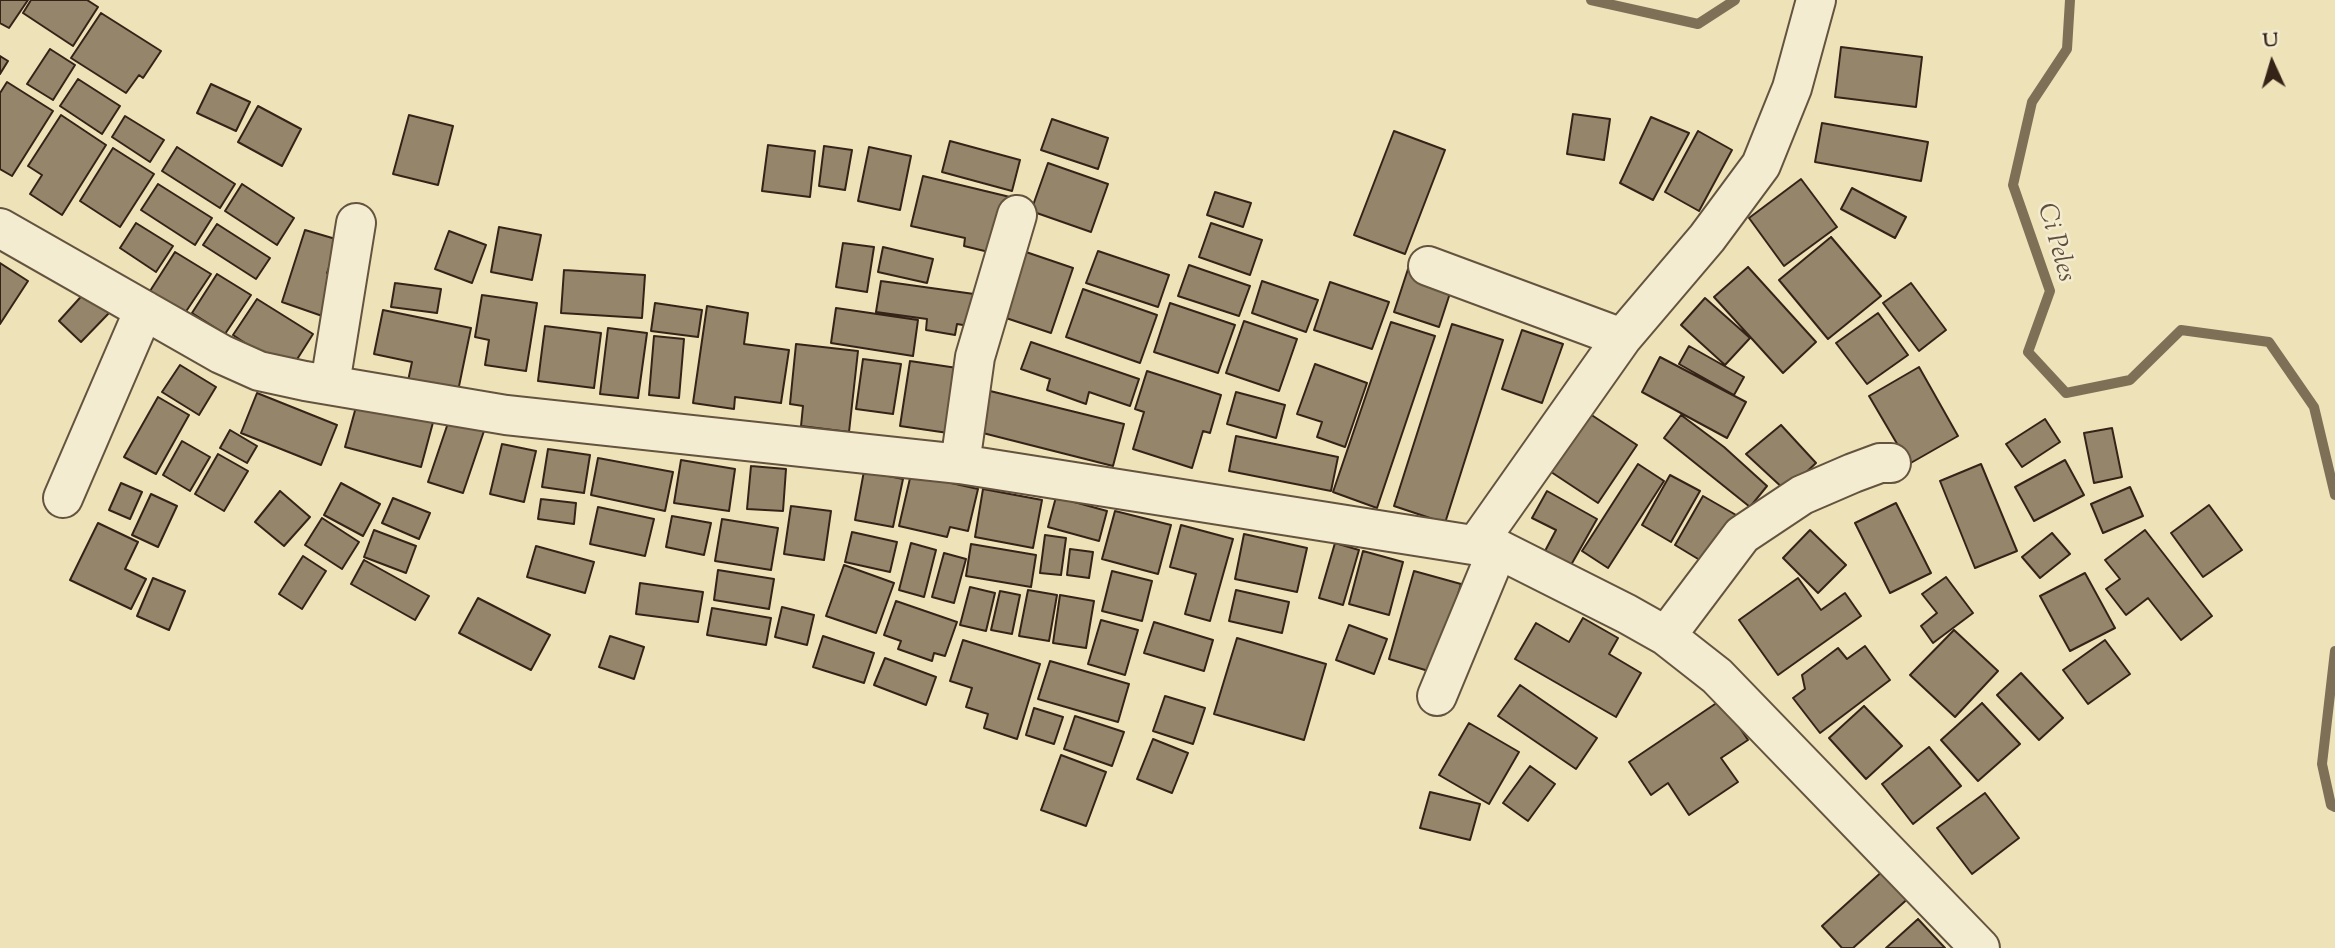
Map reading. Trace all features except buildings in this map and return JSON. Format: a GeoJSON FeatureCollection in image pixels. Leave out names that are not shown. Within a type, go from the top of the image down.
{"type":"FeatureCollection","features":[{"type":"Feature","properties":{"kind":"street"},"geometry":{"type":"LineString","coordinates":[[1437,696],[1487,547],[1622,338],[1707,238],[1761,165],[1793,89],[1816,0]]}},
{"type":"Feature","properties":{"kind":"street"},"geometry":{"type":"LineString","coordinates":[[960,464],[975,357],[1017,215]]}},
{"type":"Feature","properties":{"kind":"street"},"geometry":{"type":"LineString","coordinates":[[330,384],[356,223]]}},
{"type":"Feature","properties":{"kind":"street"},"geometry":{"type":"LineString","coordinates":[[0,228],[221,354],[259,371],[506,415],[960,464],[1487,547],[1581,590],[1665,636],[1717,676],[1980,948]]}},
{"type":"Feature","properties":{"kind":"street"},"geometry":{"type":"LineString","coordinates":[[1428,266],[1622,338]]}},
{"type":"Feature","properties":{"kind":"street"},"geometry":{"type":"LineString","coordinates":[[63,498],[144,310]]}},
{"type":"Feature","properties":{"kind":"street"},"geometry":{"type":"LineString","coordinates":[[1665,636],[1742,535],[1802,495],[1853,472],[1880,463],[1891,463]]}},
{"type":"Feature","properties":{"kind":"waterway","name":"Ci Peles"},"geometry":{"type":"LineString","coordinates":[[1591,0],[1698,24],[1735,0]]}},
{"type":"Feature","properties":{"kind":"waterway","name":"Ci Peles"},"geometry":{"type":"LineString","coordinates":[[2070,0],[2067,49],[2032,102],[2013,185],[2050,291],[2028,352],[2066,393],[2130,380],[2181,330],[2269,342],[2314,407],[2335,495]]}},
{"type":"Feature","properties":{"kind":"waterway","name":"Ci Peles"},"geometry":{"type":"LineString","coordinates":[[2335,651],[2322,764],[2331,805],[2335,807]]}}]}
